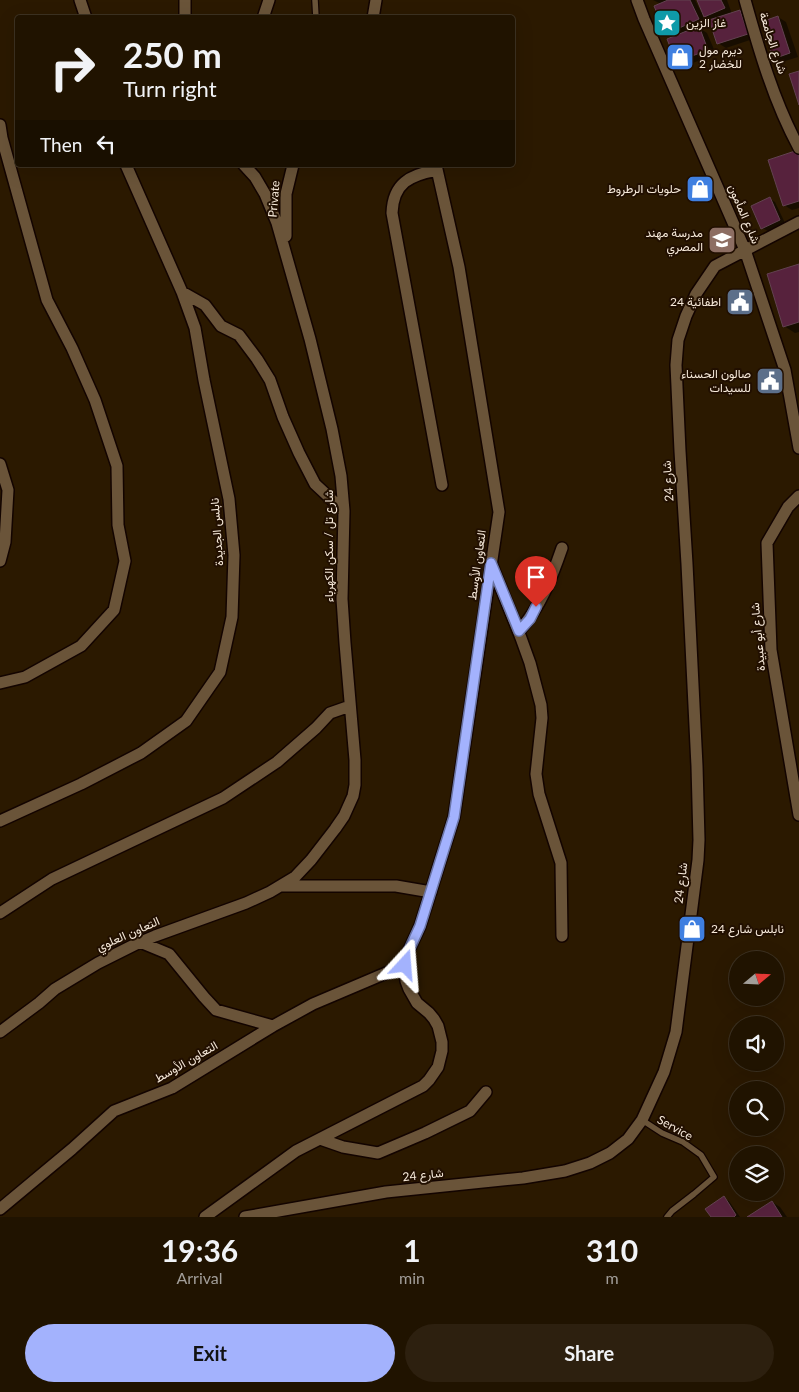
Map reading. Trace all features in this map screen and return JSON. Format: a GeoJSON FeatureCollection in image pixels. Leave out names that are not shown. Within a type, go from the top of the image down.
{"type":"FeatureCollection","features":[{"type":"Feature","properties":{"kind":"street"},"geometry":{"type":"LineString","coordinates":[[80,0],[85,15]]}},
{"type":"Feature","properties":{"kind":"street"},"geometry":{"type":"LineString","coordinates":[[185,0],[185,15]]}},
{"type":"Feature","properties":{"kind":"street"},"geometry":{"type":"LineString","coordinates":[[264,15],[269,0]]}},
{"type":"Feature","properties":{"kind":"street"},"geometry":{"type":"LineString","coordinates":[[374,15],[376,0]]}},
{"type":"Feature","properties":{"kind":"street","name":"شارع المأمون"},"geometry":{"type":"LineString","coordinates":[[637,0],[745,250],[784,370],[799,448]]}},
{"type":"Feature","properties":{"kind":"street","name":"شارع الجامعة"},"geometry":{"type":"LineString","coordinates":[[745,0],[754,35],[767,72],[799,148]]}},
{"type":"Feature","properties":{"kind":"street"},"geometry":{"type":"LineString","coordinates":[[0,125],[1,139],[47,300],[72,348],[95,400],[117,466],[118,525],[125,561],[114,610],[81,646],[24,677],[0,683]]}},
{"type":"Feature","properties":{"kind":"street","name":"نابلس الجديدة"},"geometry":{"type":"LineString","coordinates":[[0,821],[81,784],[141,753],[186,721],[220,672],[232,617],[234,555],[229,499],[204,380],[196,328],[127,167]]}},
{"type":"Feature","properties":{"kind":"street","name":"شارع تل / سكن الكهرباء"},"geometry":{"type":"LineString","coordinates":[[246,167],[255,177],[268,200],[276,218],[289,261],[335,444],[341,476],[344,511],[342,599],[355,785],[353,796],[340,822],[298,875],[281,886]]}},
{"type":"Feature","properties":{"kind":"street","name":"Private"},"geometry":{"type":"LineString","coordinates":[[286,236],[286,194],[293,167]]}},
{"type":"Feature","properties":{"kind":"street"},"geometry":{"type":"LineString","coordinates":[[436,168],[418,174],[406,181],[396,192],[392,213],[442,485]]}},
{"type":"Feature","properties":{"kind":"street","name":"التعاون الأوسط"},"geometry":{"type":"LineString","coordinates":[[205,1217],[296,1151],[415,1090],[429,1080],[438,1066],[442,1051],[440,1034],[434,1019],[418,1003],[409,989],[406,982],[405,965],[431,892],[454,817],[498,512],[459,267],[436,168]]}},
{"type":"Feature","properties":{"kind":"street","name":"شارع 24"},"geometry":{"type":"LineString","coordinates":[[245,1217],[386,1192],[523,1178],[565,1171],[590,1163],[610,1153],[628,1139],[642,1120],[664,1072],[676,1032],[699,840],[690,622],[676,365],[678,340],[696,294],[716,266],[799,222]]}},
{"type":"Feature","properties":{"kind":"street"},"geometry":{"type":"LineString","coordinates":[[182,292],[205,305],[221,326],[239,335],[257,359],[270,380],[283,417],[315,484],[344,511]]}},
{"type":"Feature","properties":{"kind":"street"},"geometry":{"type":"LineString","coordinates":[[0,464],[8,490],[5,542],[0,561]]}},
{"type":"Feature","properties":{"kind":"street","name":"شارع أبو عبيدة"},"geometry":{"type":"LineString","coordinates":[[799,496],[788,507],[767,543],[771,650],[799,815]]}},
{"type":"Feature","properties":{"kind":"street"},"geometry":{"type":"LineString","coordinates":[[519,631],[530,619],[543,594],[562,548]]}},
{"type":"Feature","properties":{"kind":"street"},"geometry":{"type":"LineString","coordinates":[[491,563],[519,631],[530,663],[542,710],[537,784],[538,794],[561,863],[562,936]]}},
{"type":"Feature","properties":{"kind":"street"},"geometry":{"type":"LineString","coordinates":[[0,913],[52,878],[223,798],[277,762],[316,728],[330,712],[350,706]]}},
{"type":"Feature","properties":{"kind":"street"},"geometry":{"type":"LineString","coordinates":[[281,886],[396,886],[431,892]]}},
{"type":"Feature","properties":{"kind":"street","name":"التعاون العلوي"},"geometry":{"type":"LineString","coordinates":[[0,1032],[69,980],[98,963],[140,942],[240,905],[281,886]]}},
{"type":"Feature","properties":{"kind":"street"},"geometry":{"type":"LineString","coordinates":[[140,942],[169,954],[216,1010],[273,1026]]}},
{"type":"Feature","properties":{"kind":"street","name":"التعاون الأوسط"},"geometry":{"type":"LineString","coordinates":[[0,1209],[114,1111],[172,1088],[312,1004],[405,965]]}},
{"type":"Feature","properties":{"kind":"street"},"geometry":{"type":"LineString","coordinates":[[320,1138],[343,1147],[378,1153],[470,1111],[486,1092]]}},
{"type":"Feature","properties":{"kind":"lane"},"geometry":{"type":"LineString","coordinates":[[315,0],[316,15]]}},
{"type":"Feature","properties":{"kind":"lane","name":"Service"},"geometry":{"type":"LineString","coordinates":[[642,1120],[662,1133],[683,1142],[701,1156],[714,1176],[667,1217]]}},
{"type":"Feature","properties":{"kind":"building"},"geometry":{"type":"Polygon","coordinates":[[[668,0],[690,0],[699,19],[666,34],[654,6],[668,0]]]}},
{"type":"Feature","properties":{"kind":"building"},"geometry":{"type":"Polygon","coordinates":[[[697,0],[721,0],[725,8],[704,17],[697,0]]]}},
{"type":"Feature","properties":{"kind":"building"},"geometry":{"type":"Polygon","coordinates":[[[740,10],[748,34],[717,44],[709,20],[740,10]]]}},
{"type":"Feature","properties":{"kind":"building"},"geometry":{"type":"Polygon","coordinates":[[[778,16],[790,53],[773,59],[761,22],[778,16]]]}},
{"type":"Feature","properties":{"kind":"building"},"geometry":{"type":"Polygon","coordinates":[[[699,26],[708,50],[676,62],[667,39],[699,26]]]}},
{"type":"Feature","properties":{"kind":"building"},"geometry":{"type":"Polygon","coordinates":[[[799,71],[799,105],[789,74],[799,71]]]}},
{"type":"Feature","properties":{"kind":"building"},"geometry":{"type":"Polygon","coordinates":[[[798,150],[799,201],[783,206],[768,160],[798,150]]]}},
{"type":"Feature","properties":{"kind":"building"},"geometry":{"type":"Polygon","coordinates":[[[770,197],[780,220],[761,229],[751,206],[770,197]]]}},
{"type":"Feature","properties":{"kind":"building"},"geometry":{"type":"Polygon","coordinates":[[[799,264],[799,322],[783,327],[767,274],[799,264]]]}},
{"type":"Feature","properties":{"kind":"building"},"geometry":{"type":"Polygon","coordinates":[[[724,1196],[736,1215],[734,1217],[711,1217],[705,1209],[724,1196]]]}},
{"type":"Feature","properties":{"kind":"building"},"geometry":{"type":"Polygon","coordinates":[[[772,1201],[782,1217],[747,1217],[772,1201]]]}},
{"type":"Feature","properties":{"kind":"place","name":"غاز الزين"},"geometry":{"type":"Point","coordinates":[667,23]}},
{"type":"Feature","properties":{"kind":"place","name":"ديرم مول 2 للخضار"},"geometry":{"type":"Point","coordinates":[680,57]}},
{"type":"Feature","properties":{"kind":"place","name":"حلويات الرطروط"},"geometry":{"type":"Point","coordinates":[700,189]}},
{"type":"Feature","properties":{"kind":"place","name":"مدرسة مهند المصري"},"geometry":{"type":"Point","coordinates":[722,240]}},
{"type":"Feature","properties":{"kind":"place","name":"اطفائية 24"},"geometry":{"type":"Point","coordinates":[740,302]}},
{"type":"Feature","properties":{"kind":"place","name":"صالون الحسناء للسيدات"},"geometry":{"type":"Point","coordinates":[770,381]}},
{"type":"Feature","properties":{"kind":"place","name":"نابلس شارع 24"},"geometry":{"type":"Point","coordinates":[692,929]}},
{"type":"Feature","properties":{"kind":"route"},"geometry":{"type":"LineString","coordinates":[[405,965],[409,950],[420,926],[454,817],[491,563],[519,631],[530,619],[536,607]]}}]}
